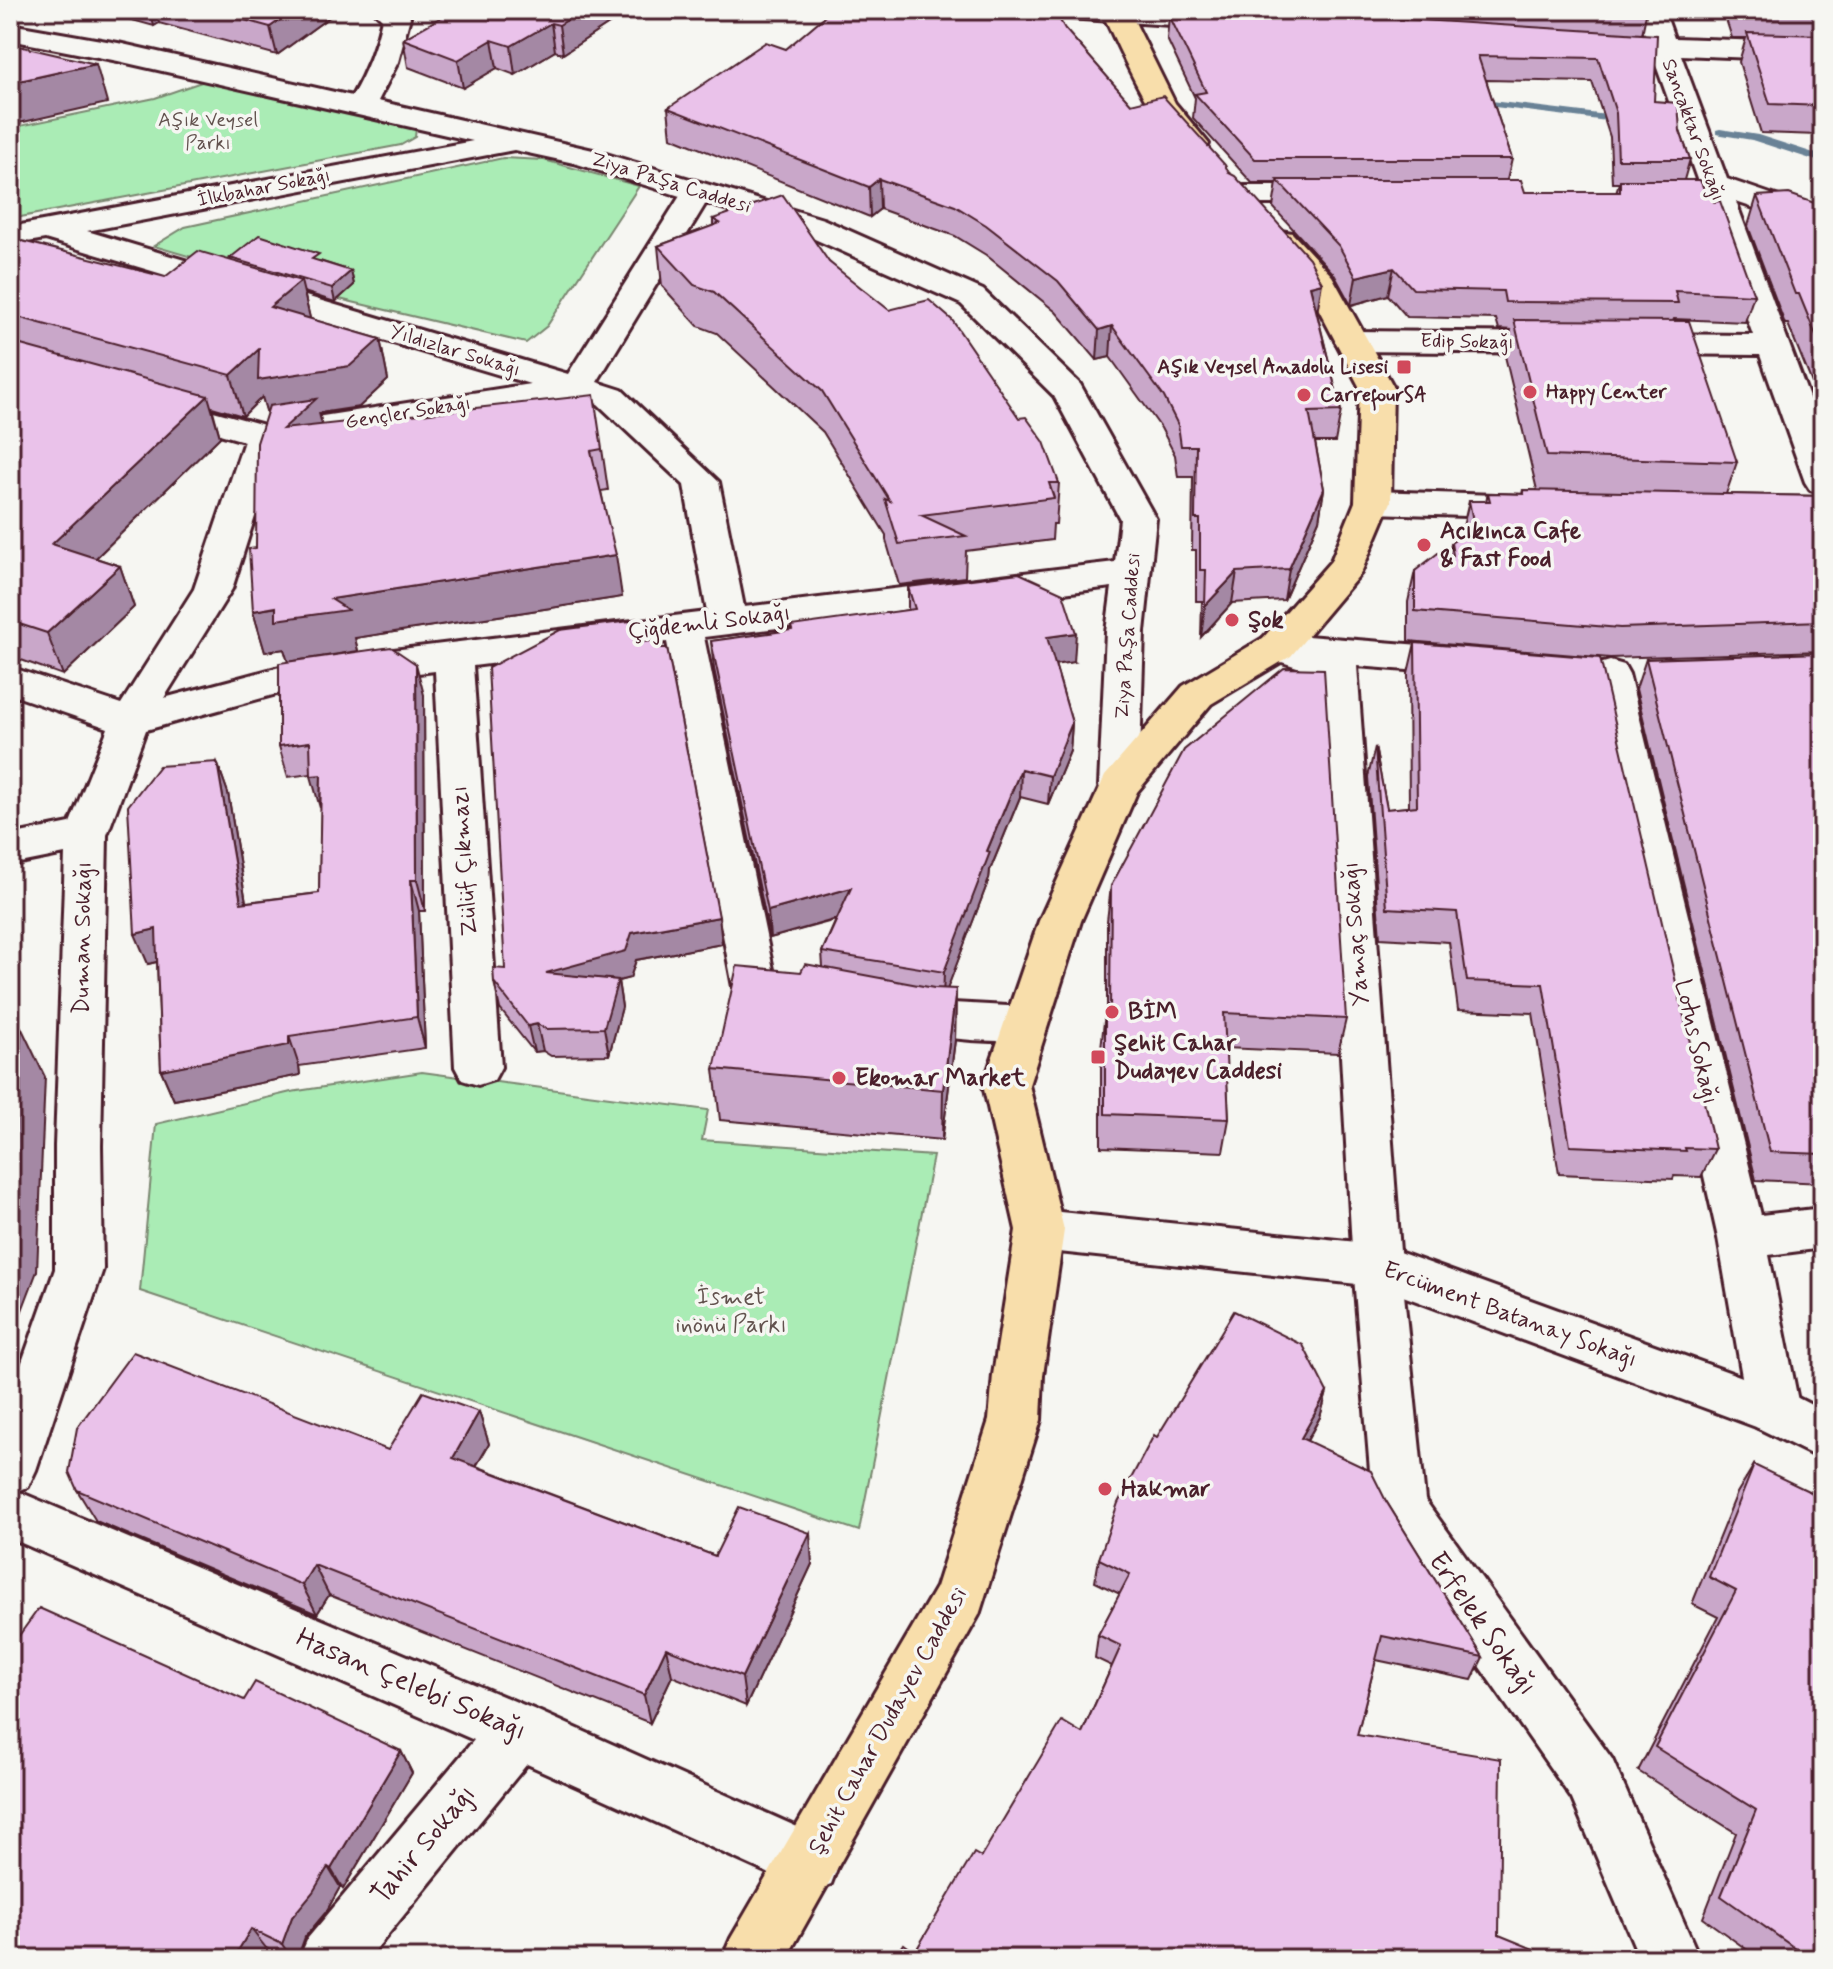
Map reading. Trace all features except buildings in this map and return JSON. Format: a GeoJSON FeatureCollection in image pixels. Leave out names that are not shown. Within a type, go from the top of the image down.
{"type":"FeatureCollection","features":[{"type":"Feature","properties":{"kind":"main road","name":"Şehit Cahar Dudayev Caddesi"},"geometry":{"type":"LineString","coordinates":[[752,1959],[810,1863],[960,1597],[1015,1420],[1018,1375],[1040,1230],[1006,1085],[1060,921],[1119,786],[1197,695],[1277,647],[1348,565],[1373,502],[1376,386],[1321,283],[1223,178],[1162,106],[1115,12]]}},
{"type":"Feature","properties":{"kind":"street"},"geometry":{"type":"LineString","coordinates":[[361,105],[377,81],[389,52],[396,17],[387,10]]}},
{"type":"Feature","properties":{"kind":"street"},"geometry":{"type":"LineString","coordinates":[[1068,10],[1256,22]]}},
{"type":"Feature","properties":{"kind":"street","name":"Sancaktar Sokağı"},"geometry":{"type":"LineString","coordinates":[[1650,10],[1704,191],[1773,345],[1823,482]]}},
{"type":"Feature","properties":{"kind":"street","name":"Ziya Paşa Caddesi"},"geometry":{"type":"LineString","coordinates":[[10,32],[76,43],[582,156],[812,226],[972,297],[1068,391],[1138,519],[1125,632],[1119,786]]}},
{"type":"Feature","properties":{"kind":"street"},"geometry":{"type":"LineString","coordinates":[[1569,42],[1823,52]]}},
{"type":"Feature","properties":{"kind":"street","name":"İlkbahar Sokağı"},"geometry":{"type":"LineString","coordinates":[[10,236],[519,141]]}},
{"type":"Feature","properties":{"kind":"street"},"geometry":{"type":"LineString","coordinates":[[1223,178],[1366,195]]}},
{"type":"Feature","properties":{"kind":"street"},"geometry":{"type":"LineString","coordinates":[[577,387],[698,191]]}},
{"type":"Feature","properties":{"kind":"street"},"geometry":{"type":"LineString","coordinates":[[1704,191],[1823,222]]}},
{"type":"Feature","properties":{"kind":"street","name":"Yıldızlar Sokağı"},"geometry":{"type":"LineString","coordinates":[[46,229],[610,397],[701,482],[728,620]]}},
{"type":"Feature","properties":{"kind":"street","name":"Edip Sokağı"},"geometry":{"type":"LineString","coordinates":[[1352,341],[1773,345]]}},
{"type":"Feature","properties":{"kind":"street","name":"Gençler Sokağı"},"geometry":{"type":"LineString","coordinates":[[129,398],[263,436],[577,387]]}},
{"type":"Feature","properties":{"kind":"street","name":"Duman Sokağı"},"geometry":{"type":"LineString","coordinates":[[10,1470],[79,1269],[78,1146],[86,835],[130,721],[213,589],[263,436]]}},
{"type":"Feature","properties":{"kind":"street"},"geometry":{"type":"LineString","coordinates":[[1373,502],[1559,508]]}},
{"type":"Feature","properties":{"kind":"street","name":"Çiğdemli Sokağı"},"geometry":{"type":"LineString","coordinates":[[130,721],[302,674],[1132,572]]}},
{"type":"Feature","properties":{"kind":"street"},"geometry":{"type":"LineString","coordinates":[[683,626],[755,987],[934,1019],[1026,1024]]}},
{"type":"Feature","properties":{"kind":"street"},"geometry":{"type":"LineString","coordinates":[[1277,647],[1499,665]]}},
{"type":"Feature","properties":{"kind":"street","name":"Yamaç Sokağı"},"geometry":{"type":"LineString","coordinates":[[1277,647],[1338,666],[1377,1265]]}},
{"type":"Feature","properties":{"kind":"street","name":"Zülüf Çıkmazı"},"geometry":{"type":"LineString","coordinates":[[453,655],[478,1067]]}},
{"type":"Feature","properties":{"kind":"street","name":"Lotus Sokağı"},"geometry":{"type":"LineString","coordinates":[[1609,672],[1742,1238],[1774,1411]]}},
{"type":"Feature","properties":{"kind":"street"},"geometry":{"type":"LineString","coordinates":[[10,680],[130,721]]}},
{"type":"Feature","properties":{"kind":"street"},"geometry":{"type":"LineString","coordinates":[[10,850],[86,835]]}},
{"type":"Feature","properties":{"kind":"street"},"geometry":{"type":"LineString","coordinates":[[1742,1238],[1823,1228]]}},
{"type":"Feature","properties":{"kind":"street","name":"Ercüment Batanay Sokağı"},"geometry":{"type":"LineString","coordinates":[[1040,1230],[1377,1265],[1774,1411],[1823,1437]]}},
{"type":"Feature","properties":{"kind":"street","name":"Erfelek Sokağı"},"geometry":{"type":"LineString","coordinates":[[1377,1265],[1399,1507],[1592,1779],[1670,1959]]}},
{"type":"Feature","properties":{"kind":"street","name":"Hasan Çelebi Sokağı"},"geometry":{"type":"LineString","coordinates":[[10,1513],[518,1731],[810,1863]]}},
{"type":"Feature","properties":{"kind":"street","name":"Tahir Sokağı"},"geometry":{"type":"LineString","coordinates":[[329,1959],[518,1731]]}},
{"type":"Feature","properties":{"kind":"green space","name":"Aşık Veysel Parkı"},"geometry":{"type":"Polygon","coordinates":[[[210,79],[416,128],[415,137],[401,145],[10,219],[10,128],[155,98],[210,79]]]}},
{"type":"Feature","properties":{"kind":"green space"},"geometry":{"type":"Polygon","coordinates":[[[503,158],[544,160],[639,186],[547,326],[526,343],[318,294],[154,246],[185,227],[503,158]]]}},
{"type":"Feature","properties":{"kind":"green space","name":"İsmet inönü Parkı"},"geometry":{"type":"Polygon","coordinates":[[[422,1072],[708,1110],[702,1140],[933,1156],[859,1531],[140,1291],[156,1124],[291,1092],[422,1072]]]}},
{"type":"Feature","properties":{"kind":"waterway"},"geometry":{"type":"LineString","coordinates":[[1475,102],[1623,120]]}},
{"type":"Feature","properties":{"kind":"waterway"},"geometry":{"type":"LineString","coordinates":[[1720,132],[1754,137],[1823,160]]}},
{"type":"Feature","properties":{"kind":"place","name":"Aşık Veysel Anadolu Lisesi"},"geometry":{"type":"Point","coordinates":[1404,367]}},
{"type":"Feature","properties":{"kind":"place","name":"Happy Center"},"geometry":{"type":"Point","coordinates":[1530,392]}},
{"type":"Feature","properties":{"kind":"place","name":"CarrefourSA"},"geometry":{"type":"Point","coordinates":[1304,395]}},
{"type":"Feature","properties":{"kind":"place","name":"Acıkınca Cafe & Fast Food"},"geometry":{"type":"Point","coordinates":[1424,545]}},
{"type":"Feature","properties":{"kind":"place","name":"Şok"},"geometry":{"type":"Point","coordinates":[1232,620]}},
{"type":"Feature","properties":{"kind":"place","name":"BİM"},"geometry":{"type":"Point","coordinates":[1112,1012]}},
{"type":"Feature","properties":{"kind":"place","name":"Şehit Cahar Dudayev Caddesi"},"geometry":{"type":"Point","coordinates":[1098,1057]}},
{"type":"Feature","properties":{"kind":"place","name":"Ekomar Market"},"geometry":{"type":"Point","coordinates":[839,1078]}},
{"type":"Feature","properties":{"kind":"place","name":"Hakmar"},"geometry":{"type":"Point","coordinates":[1105,1489]}}]}
